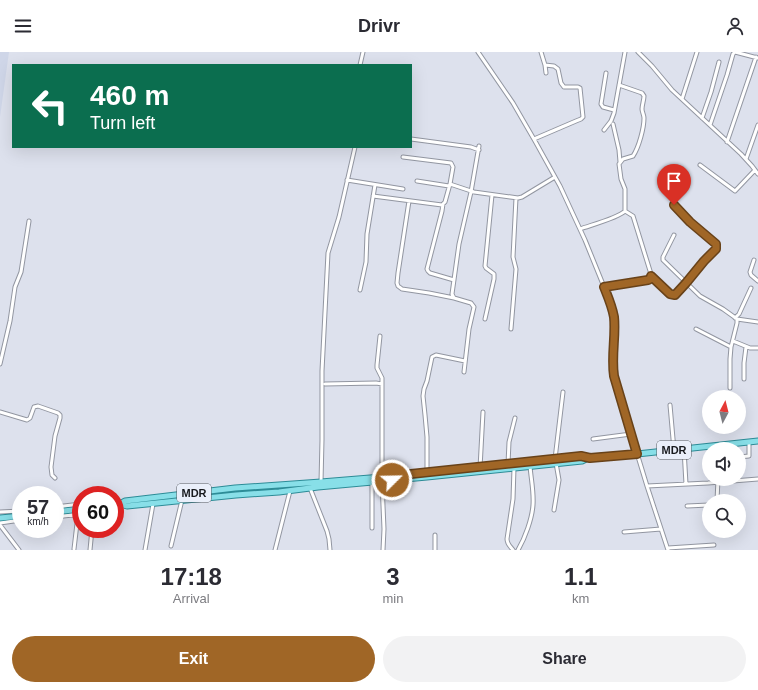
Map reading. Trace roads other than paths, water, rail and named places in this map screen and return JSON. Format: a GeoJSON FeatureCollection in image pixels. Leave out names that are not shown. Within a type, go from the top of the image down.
{"type":"FeatureCollection","features":[{"type":"Feature","properties":{"kind":"main road","name":"MDR"},"geometry":{"type":"LineString","coordinates":[[746,442],[758,441]]}},
{"type":"Feature","properties":{"kind":"main road","name":"MDR"},"geometry":{"type":"LineString","coordinates":[[392,478],[427,472],[514,468],[581,456],[590,458],[702,448]]}},
{"type":"Feature","properties":{"kind":"main road","name":"MDR"},"geometry":{"type":"LineString","coordinates":[[124,502],[235,488],[382,479],[480,469],[508,464],[556,461]]}},
{"type":"Feature","properties":{"kind":"main road","name":"MDR"},"geometry":{"type":"LineString","coordinates":[[124,506],[290,491],[372,482],[382,479]]}},
{"type":"Feature","properties":{"kind":"main road"},"geometry":{"type":"LineString","coordinates":[[0,518],[12,517]]}},
{"type":"Feature","properties":{"kind":"street"},"geometry":{"type":"LineString","coordinates":[[360,64],[363,52]]}},
{"type":"Feature","properties":{"kind":"street"},"geometry":{"type":"LineString","coordinates":[[478,52],[513,103],[560,186],[580,229],[611,304],[614,318],[614,376],[637,454],[668,549],[714,545]]}},
{"type":"Feature","properties":{"kind":"street"},"geometry":{"type":"LineString","coordinates":[[541,52],[546,73]]}},
{"type":"Feature","properties":{"kind":"street"},"geometry":{"type":"LineString","coordinates":[[604,130],[611,121],[614,110],[620,85],[625,52]]}},
{"type":"Feature","properties":{"kind":"street"},"geometry":{"type":"LineString","coordinates":[[638,52],[672,90],[746,159],[758,174]]}},
{"type":"Feature","properties":{"kind":"street"},"geometry":{"type":"LineString","coordinates":[[682,99],[698,52]]}},
{"type":"Feature","properties":{"kind":"street"},"geometry":{"type":"LineString","coordinates":[[710,125],[733,54],[735,52],[757,58],[727,142]]}},
{"type":"Feature","properties":{"kind":"street"},"geometry":{"type":"LineString","coordinates":[[702,118],[719,62]]}},
{"type":"Feature","properties":{"kind":"street"},"geometry":{"type":"LineString","coordinates":[[534,139],[560,129],[581,119],[582,117],[580,88],[564,87],[558,69],[554,66],[545,65]]}},
{"type":"Feature","properties":{"kind":"street"},"geometry":{"type":"LineString","coordinates":[[606,73],[601,104],[603,108],[614,110]]}},
{"type":"Feature","properties":{"kind":"street"},"geometry":{"type":"LineString","coordinates":[[620,85],[642,93],[644,96],[642,109],[644,121],[636,151],[634,156],[622,159],[620,162]]}},
{"type":"Feature","properties":{"kind":"street"},"geometry":{"type":"LineString","coordinates":[[613,124],[619,150],[621,179],[625,189],[626,211]]}},
{"type":"Feature","properties":{"kind":"street"},"geometry":{"type":"LineString","coordinates":[[746,159],[758,126]]}},
{"type":"Feature","properties":{"kind":"street"},"geometry":{"type":"LineString","coordinates":[[412,139],[479,148],[471,192],[458,244],[452,294],[454,298]]}},
{"type":"Feature","properties":{"kind":"street"},"geometry":{"type":"LineString","coordinates":[[321,482],[322,371],[328,257],[355,148]]}},
{"type":"Feature","properties":{"kind":"street"},"geometry":{"type":"LineString","coordinates":[[403,156],[452,163],[453,167],[445,202],[443,204],[427,269],[430,273],[454,280]]}},
{"type":"Feature","properties":{"kind":"street"},"geometry":{"type":"LineString","coordinates":[[700,165],[734,190],[736,190],[756,170]]}},
{"type":"Feature","properties":{"kind":"street"},"geometry":{"type":"LineString","coordinates":[[417,181],[449,185],[471,192],[516,198],[522,197],[555,178]]}},
{"type":"Feature","properties":{"kind":"street"},"geometry":{"type":"LineString","coordinates":[[347,180],[403,188]]}},
{"type":"Feature","properties":{"kind":"street"},"geometry":{"type":"LineString","coordinates":[[360,290],[366,262],[367,234],[375,184]]}},
{"type":"Feature","properties":{"kind":"street"},"geometry":{"type":"LineString","coordinates":[[485,319],[494,279],[494,274],[485,266],[492,195]]}},
{"type":"Feature","properties":{"kind":"street"},"geometry":{"type":"LineString","coordinates":[[373,196],[439,205],[443,204]]}},
{"type":"Feature","properties":{"kind":"street"},"geometry":{"type":"LineString","coordinates":[[511,329],[516,269],[513,257],[516,198]]}},
{"type":"Feature","properties":{"kind":"street"},"geometry":{"type":"LineString","coordinates":[[409,201],[397,283],[402,289],[429,292],[472,303],[474,307],[469,329],[464,372]]}},
{"type":"Feature","properties":{"kind":"street"},"geometry":{"type":"LineString","coordinates":[[626,211],[633,216],[651,276],[672,295],[675,295],[717,246],[674,205]]}},
{"type":"Feature","properties":{"kind":"street"},"geometry":{"type":"LineString","coordinates":[[580,229],[618,216],[626,211]]}},
{"type":"Feature","properties":{"kind":"street"},"geometry":{"type":"LineString","coordinates":[[0,364],[10,321],[15,287],[21,272],[29,221]]}},
{"type":"Feature","properties":{"kind":"street"},"geometry":{"type":"LineString","coordinates":[[674,235],[663,258],[686,283],[700,296],[736,318],[758,322]]}},
{"type":"Feature","properties":{"kind":"street"},"geometry":{"type":"LineString","coordinates":[[754,260],[750,272],[751,275],[758,280]]}},
{"type":"Feature","properties":{"kind":"street"},"geometry":{"type":"LineString","coordinates":[[604,287],[648,280],[651,276]]}},
{"type":"Feature","properties":{"kind":"street"},"geometry":{"type":"LineString","coordinates":[[730,388],[731,347],[737,323],[736,318],[752,288]]}},
{"type":"Feature","properties":{"kind":"street"},"geometry":{"type":"LineString","coordinates":[[696,329],[731,347]]}},
{"type":"Feature","properties":{"kind":"street"},"geometry":{"type":"LineString","coordinates":[[380,336],[377,368],[382,378],[383,550]]}},
{"type":"Feature","properties":{"kind":"street"},"geometry":{"type":"LineString","coordinates":[[733,341],[746,346],[758,348]]}},
{"type":"Feature","properties":{"kind":"street"},"geometry":{"type":"LineString","coordinates":[[744,379],[746,346]]}},
{"type":"Feature","properties":{"kind":"street"},"geometry":{"type":"LineString","coordinates":[[427,472],[427,437],[423,396],[432,357],[436,355],[465,361]]}},
{"type":"Feature","properties":{"kind":"street"},"geometry":{"type":"LineString","coordinates":[[325,384],[382,384]]}},
{"type":"Feature","properties":{"kind":"street"},"geometry":{"type":"LineString","coordinates":[[554,510],[559,480],[556,461],[562,392]]}},
{"type":"Feature","properties":{"kind":"street"},"geometry":{"type":"LineString","coordinates":[[670,405],[674,450]]}},
{"type":"Feature","properties":{"kind":"street"},"geometry":{"type":"LineString","coordinates":[[0,412],[27,420],[30,418],[35,406],[38,406],[60,415],[55,436],[51,467],[52,475],[55,478]]}},
{"type":"Feature","properties":{"kind":"street"},"geometry":{"type":"LineString","coordinates":[[480,469],[482,412]]}},
{"type":"Feature","properties":{"kind":"street"},"geometry":{"type":"LineString","coordinates":[[508,464],[509,442],[515,418]]}},
{"type":"Feature","properties":{"kind":"street"},"geometry":{"type":"LineString","coordinates":[[593,439],[631,434]]}},
{"type":"Feature","properties":{"kind":"street"},"geometry":{"type":"LineString","coordinates":[[746,457],[749,456],[749,442]]}},
{"type":"Feature","properties":{"kind":"street"},"geometry":{"type":"LineString","coordinates":[[684,449],[686,484]]}},
{"type":"Feature","properties":{"kind":"street"},"geometry":{"type":"LineString","coordinates":[[518,550],[522,544],[532,516],[533,504],[530,466]]}},
{"type":"Feature","properties":{"kind":"street"},"geometry":{"type":"LineString","coordinates":[[513,550],[507,542],[507,538],[513,499],[514,468]]}},
{"type":"Feature","properties":{"kind":"street"},"geometry":{"type":"LineString","coordinates":[[746,479],[758,479]]}},
{"type":"Feature","properties":{"kind":"street"},"geometry":{"type":"LineString","coordinates":[[372,482],[372,528]]}},
{"type":"Feature","properties":{"kind":"street"},"geometry":{"type":"LineString","coordinates":[[647,486],[702,482]]}},
{"type":"Feature","properties":{"kind":"street"},"geometry":{"type":"LineString","coordinates":[[308,483],[328,532],[330,550]]}},
{"type":"Feature","properties":{"kind":"street"},"geometry":{"type":"LineString","coordinates":[[275,550],[290,491]]}},
{"type":"Feature","properties":{"kind":"street"},"geometry":{"type":"LineString","coordinates":[[171,546],[182,500]]}},
{"type":"Feature","properties":{"kind":"street"},"geometry":{"type":"LineString","coordinates":[[145,550],[153,504]]}},
{"type":"Feature","properties":{"kind":"street"},"geometry":{"type":"LineString","coordinates":[[687,506],[702,505]]}},
{"type":"Feature","properties":{"kind":"street"},"geometry":{"type":"LineString","coordinates":[[0,512],[12,511]]}},
{"type":"Feature","properties":{"kind":"street"},"geometry":{"type":"LineString","coordinates":[[12,522],[0,524],[19,550]]}},
{"type":"Feature","properties":{"kind":"street"},"geometry":{"type":"LineString","coordinates":[[624,532],[661,529]]}},
{"type":"Feature","properties":{"kind":"street"},"geometry":{"type":"LineString","coordinates":[[435,535],[435,550]]}},
{"type":"Feature","properties":{"kind":"street"},"geometry":{"type":"LineString","coordinates":[[74,549],[76,538]]}},
{"type":"Feature","properties":{"kind":"street"},"geometry":{"type":"LineString","coordinates":[[90,550],[91,538]]}}]}
